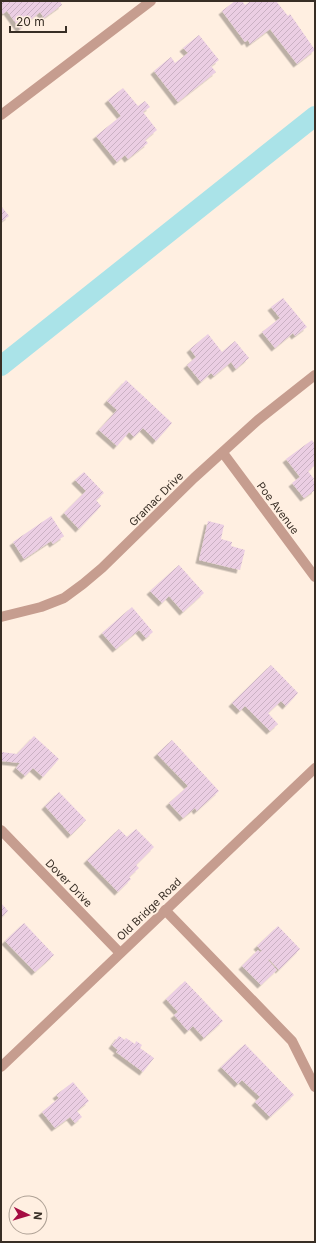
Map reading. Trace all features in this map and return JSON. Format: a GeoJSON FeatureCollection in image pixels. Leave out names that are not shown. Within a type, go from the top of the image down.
{"type":"FeatureCollection","features":[{"type":"Feature","properties":{"kind":"street"},"geometry":{"type":"LineString","coordinates":[[1,115],[151,1]]}},
{"type":"Feature","properties":{"kind":"street","name":"Gramac Drive"},"geometry":{"type":"LineString","coordinates":[[1,617],[41,607],[64,598],[83,584],[102,568],[194,478],[258,420],[315,375]]}},
{"type":"Feature","properties":{"kind":"street","name":"Poe Avenue"},"geometry":{"type":"LineString","coordinates":[[223,453],[315,577]]}},
{"type":"Feature","properties":{"kind":"street","name":"Old Bridge Road"},"geometry":{"type":"LineString","coordinates":[[1,1067],[315,768]]}},
{"type":"Feature","properties":{"kind":"street","name":"Dover Drive"},"geometry":{"type":"LineString","coordinates":[[1,830],[120,953]]}},
{"type":"Feature","properties":{"kind":"street"},"geometry":{"type":"LineString","coordinates":[[165,910],[292,1040],[315,1087]]}},
{"type":"Feature","properties":{"kind":"building"},"geometry":{"type":"Polygon","coordinates":[[[1,1],[60,1],[62,5],[44,18],[40,12],[20,29],[7,11],[3,14],[1,11],[1,1]]]}},
{"type":"Feature","properties":{"kind":"building"},"geometry":{"type":"Polygon","coordinates":[[[235,1],[242,1],[245,5],[251,1],[276,1],[288,16],[290,14],[315,50],[297,64],[270,29],[250,44],[248,40],[245,42],[222,11],[235,1]]]}},
{"type":"Feature","properties":{"kind":"building"},"geometry":{"type":"Polygon","coordinates":[[[199,35],[219,60],[211,66],[216,72],[178,102],[154,71],[171,57],[175,63],[188,53],[183,48],[199,35]]]}},
{"type":"Feature","properties":{"kind":"building"},"geometry":{"type":"Polygon","coordinates":[[[123,88],[138,106],[145,101],[150,107],[143,112],[157,130],[145,140],[148,143],[128,159],[125,155],[117,162],[96,136],[121,116],[108,100],[123,88]]]}},
{"type":"Feature","properties":{"kind":"building"},"geometry":{"type":"Polygon","coordinates":[[[1,206],[9,216],[1,222],[1,206]]]}},
{"type":"Feature","properties":{"kind":"building"},"geometry":{"type":"Polygon","coordinates":[[[283,298],[307,327],[295,336],[293,333],[275,348],[262,332],[280,318],[271,307],[283,298]]]}},
{"type":"Feature","properties":{"kind":"building"},"geometry":{"type":"Polygon","coordinates":[[[208,334],[222,352],[235,341],[249,358],[236,369],[231,362],[214,376],[211,373],[201,382],[187,365],[196,357],[190,349],[208,334]]]}},
{"type":"Feature","properties":{"kind":"building"},"geometry":{"type":"Polygon","coordinates":[[[126,380],[172,423],[156,441],[143,428],[134,437],[129,432],[117,446],[99,430],[117,410],[107,401],[126,380]]]}},
{"type":"Feature","properties":{"kind":"building"},"geometry":{"type":"Polygon","coordinates":[[[312,440],[315,445],[315,465],[308,471],[314,479],[315,490],[304,498],[292,483],[300,477],[286,459],[312,440]]]}},
{"type":"Feature","properties":{"kind":"building"},"geometry":{"type":"Polygon","coordinates":[[[84,472],[104,493],[96,500],[101,506],[79,529],[64,513],[86,491],[75,480],[84,472]]]}},
{"type":"Feature","properties":{"kind":"building"},"geometry":{"type":"Polygon","coordinates":[[[51,516],[64,536],[53,544],[51,541],[24,559],[13,542],[51,516]]]}},
{"type":"Feature","properties":{"kind":"building"},"geometry":{"type":"Polygon","coordinates":[[[208,521],[224,525],[221,539],[232,542],[231,546],[245,550],[240,570],[199,560],[208,521]]]}},
{"type":"Feature","properties":{"kind":"building"},"geometry":{"type":"Polygon","coordinates":[[[179,565],[204,593],[183,612],[169,596],[162,603],[150,591],[179,565]]]}},
{"type":"Feature","properties":{"kind":"building"},"geometry":{"type":"Polygon","coordinates":[[[132,607],[153,632],[146,638],[139,630],[116,649],[102,633],[132,607]]]}},
{"type":"Feature","properties":{"kind":"building"},"geometry":{"type":"Polygon","coordinates":[[[271,665],[298,693],[286,706],[281,701],[268,713],[278,724],[270,731],[245,706],[240,711],[232,703],[271,665]]]}},
{"type":"Feature","properties":{"kind":"building"},"geometry":{"type":"Polygon","coordinates":[[[34,736],[59,759],[43,777],[33,768],[25,776],[16,768],[20,763],[1,761],[1,752],[17,754],[34,736]]]}},
{"type":"Feature","properties":{"kind":"building"},"geometry":{"type":"Polygon","coordinates":[[[172,740],[219,791],[197,811],[195,808],[183,818],[169,803],[188,786],[157,754],[172,740]]]}},
{"type":"Feature","properties":{"kind":"building"},"geometry":{"type":"Polygon","coordinates":[[[59,792],[86,820],[71,835],[45,806],[59,792]]]}},
{"type":"Feature","properties":{"kind":"building"},"geometry":{"type":"Polygon","coordinates":[[[119,829],[127,837],[136,829],[154,847],[136,865],[139,868],[129,877],[131,879],[118,892],[87,860],[119,829]]]}},
{"type":"Feature","properties":{"kind":"building"},"geometry":{"type":"Polygon","coordinates":[[[1,903],[8,911],[1,918],[1,903]]]}},
{"type":"Feature","properties":{"kind":"building"},"geometry":{"type":"Polygon","coordinates":[[[24,923],[54,955],[35,972],[5,941],[24,923]]]}},
{"type":"Feature","properties":{"kind":"building"},"geometry":{"type":"Polygon","coordinates":[[[278,926],[300,949],[279,970],[269,959],[268,960],[277,970],[261,985],[242,966],[258,950],[260,952],[262,951],[257,946],[278,926]]]}},
{"type":"Feature","properties":{"kind":"building"},"geometry":{"type":"Polygon","coordinates":[[[185,981],[223,1021],[204,1038],[193,1026],[188,1031],[174,1015],[178,1012],[166,999],[185,981]]]}},
{"type":"Feature","properties":{"kind":"building"},"geometry":{"type":"Polygon","coordinates":[[[119,1036],[125,1040],[126,1038],[135,1044],[136,1041],[142,1045],[140,1048],[154,1058],[143,1072],[116,1052],[118,1050],[112,1045],[119,1036]]]}},
{"type":"Feature","properties":{"kind":"building"},"geometry":{"type":"Polygon","coordinates":[[[245,1044],[294,1095],[270,1117],[255,1102],[260,1097],[242,1080],[238,1084],[221,1067],[245,1044]]]}},
{"type":"Feature","properties":{"kind":"building"},"geometry":{"type":"Polygon","coordinates":[[[73,1082],[89,1101],[77,1111],[82,1117],[75,1123],[70,1117],[55,1128],[42,1112],[59,1098],[56,1095],[73,1082]]]}},
{"type":"Feature","properties":{"kind":"waterway"},"geometry":{"type":"LineString","coordinates":[[1,366],[315,116]]}}]}
